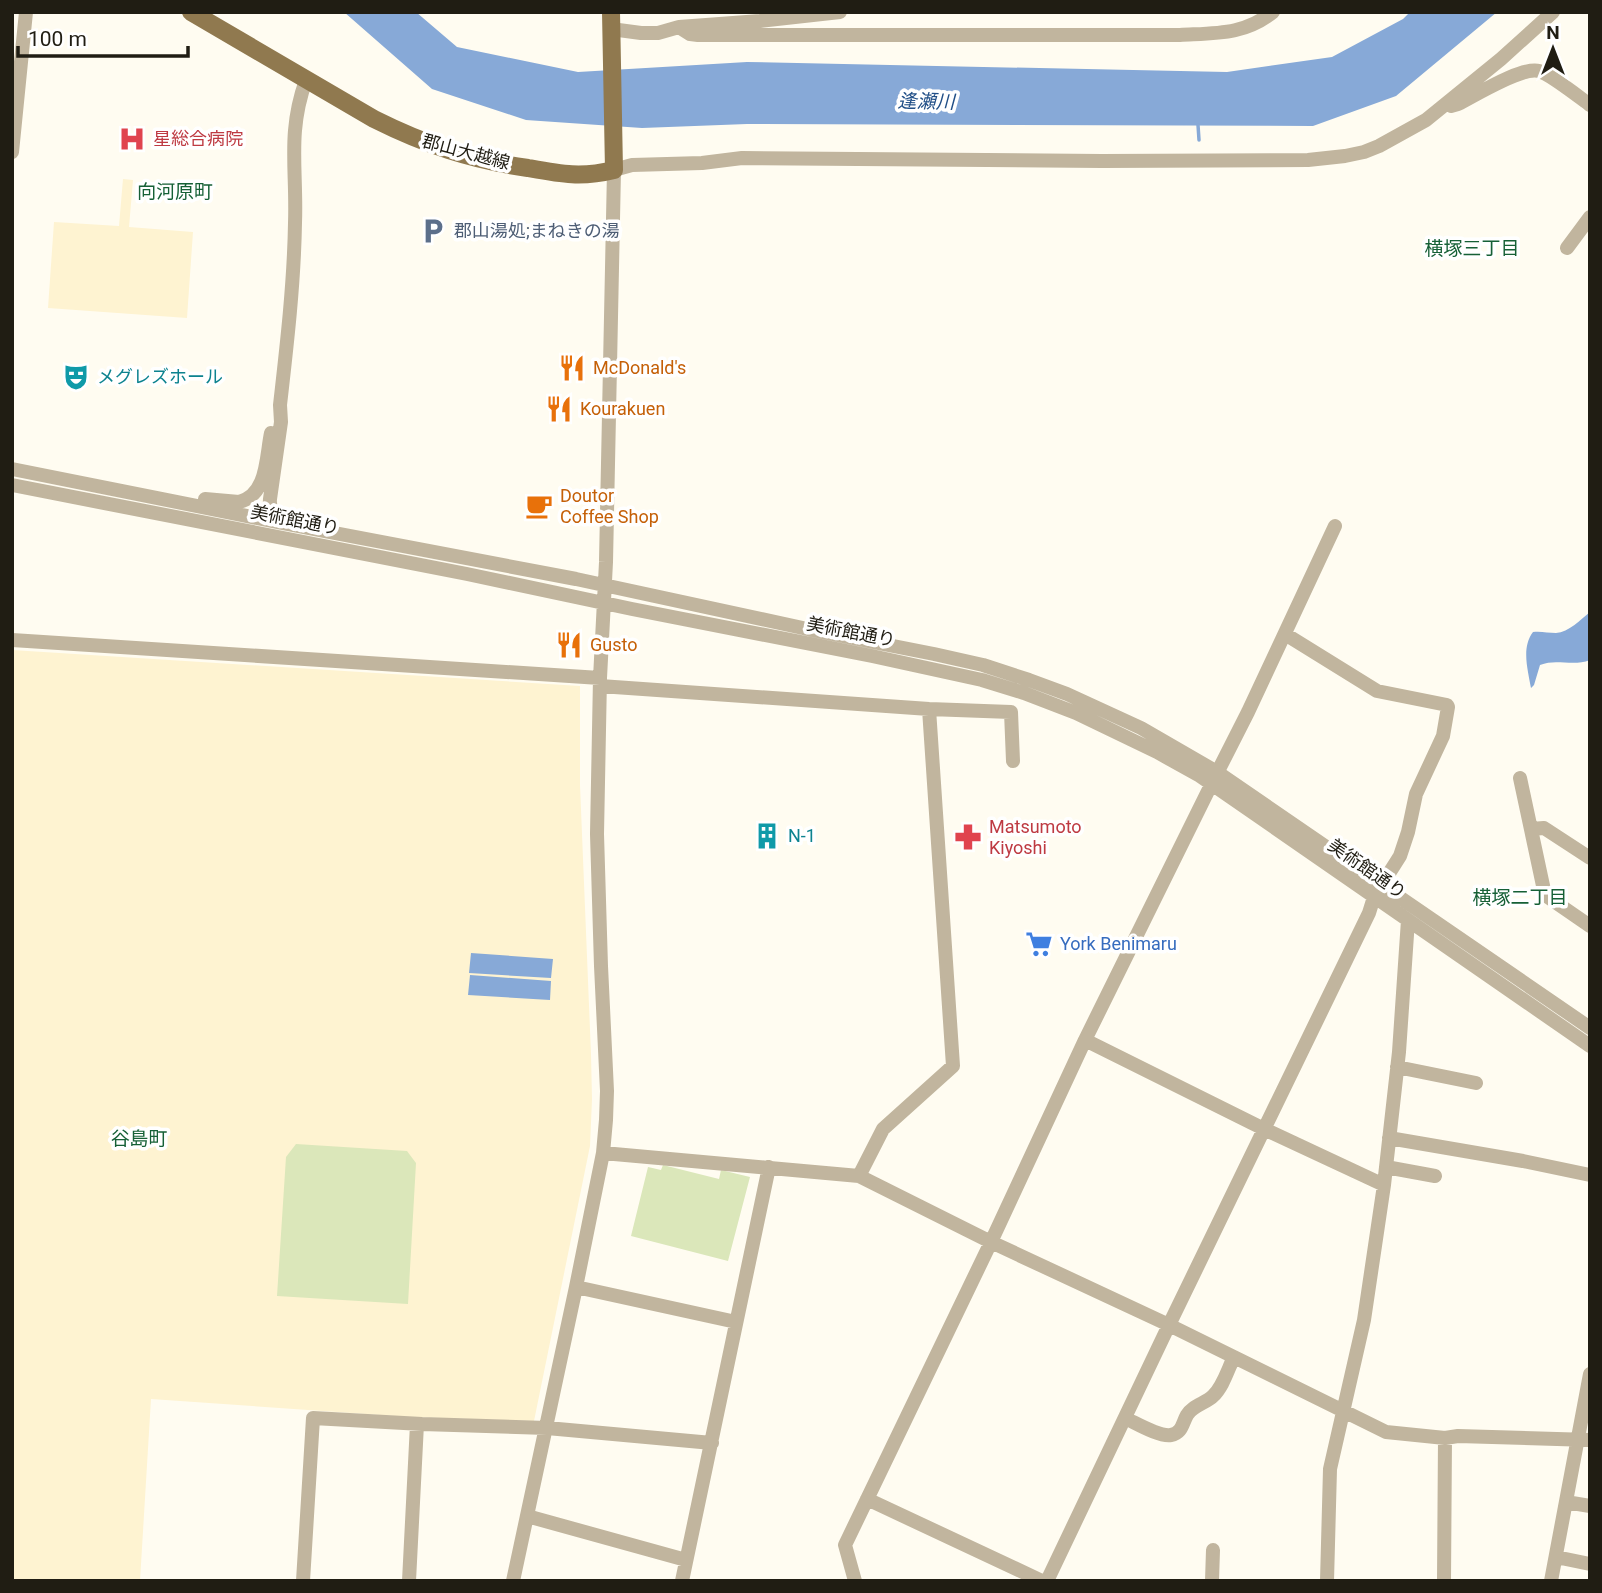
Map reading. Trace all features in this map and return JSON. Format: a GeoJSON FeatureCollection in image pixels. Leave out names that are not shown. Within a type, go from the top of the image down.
{"type":"FeatureCollection","features":[{"type":"Feature","properties":{"kind":"main road","name":"郡山大越線"},"geometry":{"type":"LineString","coordinates":[[191,12],[374,119],[405,135],[451,152],[490,163],[578,176],[614,165]]}},
{"type":"Feature","properties":{"kind":"main road"},"geometry":{"type":"LineString","coordinates":[[611,26],[614,165]]}},
{"type":"Feature","properties":{"kind":"street"},"geometry":{"type":"LineString","coordinates":[[12,152],[26,12]]}},
{"type":"Feature","properties":{"kind":"street"},"geometry":{"type":"LineString","coordinates":[[679,27],[692,35],[1180,35],[1231,32],[1252,26],[1273,12]]}},
{"type":"Feature","properties":{"kind":"street"},"geometry":{"type":"LineString","coordinates":[[513,1581],[603,1153],[607,1091],[597,834],[600,682],[605,603],[614,165],[702,163],[742,158],[1102,161],[1308,160],[1345,156],[1364,152],[1426,120],[1501,59],[1553,12]]}},
{"type":"Feature","properties":{"kind":"street"},"geometry":{"type":"LineString","coordinates":[[611,26],[641,33],[658,33],[679,27],[761,17],[832,13]]}},
{"type":"Feature","properties":{"kind":"street"},"geometry":{"type":"LineString","coordinates":[[1443,107],[1458,104],[1519,73],[1531,70],[1542,72],[1590,105]]}},
{"type":"Feature","properties":{"kind":"street"},"geometry":{"type":"LineString","coordinates":[[282,523],[274,515],[270,504],[281,422],[280,405],[295,242],[293,135],[298,104],[306,80]]}},
{"type":"Feature","properties":{"kind":"street"},"geometry":{"type":"LineString","coordinates":[[1567,248],[1590,217]]}},
{"type":"Feature","properties":{"kind":"street"},"geometry":{"type":"LineString","coordinates":[[136,495],[156,491],[233,503],[249,498],[262,481],[274,420],[280,405]]}},
{"type":"Feature","properties":{"kind":"street","name":"美術館通り"},"geometry":{"type":"LineString","coordinates":[[12,470],[605,586],[983,665],[1067,694],[1141,728],[1377,891],[1590,1028]]}},
{"type":"Feature","properties":{"kind":"street","name":"美術館通り"},"geometry":{"type":"LineString","coordinates":[[12,485],[467,574],[982,680],[1024,693],[1215,778]]}},
{"type":"Feature","properties":{"kind":"street"},"geometry":{"type":"LineString","coordinates":[[855,1581],[845,1545],[1085,1040],[1248,712],[1335,526]]}},
{"type":"Feature","properties":{"kind":"street"},"geometry":{"type":"LineString","coordinates":[[867,1499],[1045,1581],[1370,913],[1377,891],[1400,856],[1416,794],[1443,736],[1448,707],[1441,702],[1377,691],[1285,634]]}},
{"type":"Feature","properties":{"kind":"street"},"geometry":{"type":"LineString","coordinates":[[12,640],[600,682],[929,709],[1010,712],[1013,761]]}},
{"type":"Feature","properties":{"kind":"street"},"geometry":{"type":"LineString","coordinates":[[859,1176],[883,1129],[953,1066],[929,709]]}},
{"type":"Feature","properties":{"kind":"street"},"geometry":{"type":"LineString","coordinates":[[1520,778],[1545,895],[1590,926]]}},
{"type":"Feature","properties":{"kind":"street"},"geometry":{"type":"LineString","coordinates":[[1531,829],[1544,828],[1590,858]]}},
{"type":"Feature","properties":{"kind":"street","name":"美術館通り"},"geometry":{"type":"LineString","coordinates":[[1377,891],[1408,920],[1590,1046]]}},
{"type":"Feature","properties":{"kind":"street"},"geometry":{"type":"LineString","coordinates":[[1327,1581],[1330,1469],[1364,1320],[1384,1185],[1397,1067],[1408,920]]}},
{"type":"Feature","properties":{"kind":"street"},"geometry":{"type":"LineString","coordinates":[[1085,1040],[1384,1185]]}},
{"type":"Feature","properties":{"kind":"street"},"geometry":{"type":"LineString","coordinates":[[1397,1067],[1476,1083]]}},
{"type":"Feature","properties":{"kind":"street"},"geometry":{"type":"LineString","coordinates":[[1389,1138],[1590,1175]]}},
{"type":"Feature","properties":{"kind":"street"},"geometry":{"type":"LineString","coordinates":[[603,1153],[859,1176],[1386,1432],[1445,1438],[1458,1436],[1584,1440]]}},
{"type":"Feature","properties":{"kind":"street"},"geometry":{"type":"LineString","coordinates":[[682,1581],[769,1167]]}},
{"type":"Feature","properties":{"kind":"street"},"geometry":{"type":"LineString","coordinates":[[1386,1167],[1435,1177]]}},
{"type":"Feature","properties":{"kind":"street"},"geometry":{"type":"LineString","coordinates":[[576,1287],[736,1322]]}},
{"type":"Feature","properties":{"kind":"street"},"geometry":{"type":"LineString","coordinates":[[1125,1418],[1160,1434],[1178,1433],[1188,1413],[1217,1392],[1234,1357]]}},
{"type":"Feature","properties":{"kind":"street"},"geometry":{"type":"LineString","coordinates":[[1551,1581],[1566,1502],[1584,1440],[1589,1382]]}},
{"type":"Feature","properties":{"kind":"street"},"geometry":{"type":"LineString","coordinates":[[303,1581],[313,1418],[547,1428],[712,1443]]}},
{"type":"Feature","properties":{"kind":"street"},"geometry":{"type":"LineString","coordinates":[[409,1581],[417,1424]]}},
{"type":"Feature","properties":{"kind":"street"},"geometry":{"type":"LineString","coordinates":[[1444,1581],[1445,1438]]}},
{"type":"Feature","properties":{"kind":"street"},"geometry":{"type":"LineString","coordinates":[[1566,1502],[1590,1506]]}},
{"type":"Feature","properties":{"kind":"street"},"geometry":{"type":"LineString","coordinates":[[527,1516],[686,1560]]}},
{"type":"Feature","properties":{"kind":"street"},"geometry":{"type":"LineString","coordinates":[[1212,1581],[1213,1550]]}},
{"type":"Feature","properties":{"kind":"street"},"geometry":{"type":"LineString","coordinates":[[1556,1557],[1590,1564]]}},
{"type":"Feature","properties":{"kind":"shaded area","name":"星総合病院"},"geometry":{"type":"Polygon","coordinates":[[[123,179],[133,180],[129,227],[193,232],[187,318],[48,308],[54,222],[119,226],[123,179]]]}},
{"type":"Feature","properties":{"kind":"shaded area"},"geometry":{"type":"Polygon","coordinates":[[[12,650],[580,686],[580,785],[592,1099],[590,1146],[534,1421],[409,1417],[151,1399],[140,1581],[12,1581],[12,650]]]}},
{"type":"Feature","properties":{"kind":"green space"},"geometry":{"type":"Polygon","coordinates":[[[296,1144],[407,1151],[416,1163],[408,1304],[277,1296],[286,1157],[296,1144]]]}},
{"type":"Feature","properties":{"kind":"green space"},"geometry":{"type":"Polygon","coordinates":[[[663,1165],[719,1179],[721,1170],[750,1177],[728,1261],[631,1236],[648,1167],[661,1170],[663,1165]]]}},
{"type":"Feature","properties":{"kind":"water","name":"逢瀬川"},"geometry":{"type":"Polygon","coordinates":[[[344,12],[416,12],[457,47],[578,72],[747,62],[1227,72],[1332,57],[1403,19],[1410,12],[1497,12],[1396,96],[1313,126],[747,124],[642,128],[526,120],[432,89],[344,12]]]}},
{"type":"Feature","properties":{"kind":"water"},"geometry":{"type":"Polygon","coordinates":[[[1590,612],[1590,660],[1540,665],[1531,688],[1526,652],[1533,632],[1561,632],[1590,612]]]}},
{"type":"Feature","properties":{"kind":"water"},"geometry":{"type":"Polygon","coordinates":[[[471,953],[553,959],[551,978],[469,973],[471,953]]]}},
{"type":"Feature","properties":{"kind":"water"},"geometry":{"type":"Polygon","coordinates":[[[470,975],[551,981],[550,1000],[468,995],[470,975]]]}},
{"type":"Feature","properties":{"kind":"waterway"},"geometry":{"type":"LineString","coordinates":[[1198,125],[1199,140]]}},
{"type":"Feature","properties":{"kind":"place","name":"星総合病院"},"geometry":{"type":"Point","coordinates":[132,139]}},
{"type":"Feature","properties":{"kind":"place","name":"郡山湯処;まねきの湯"},"geometry":{"type":"Point","coordinates":[433,231]}},
{"type":"Feature","properties":{"kind":"place","name":"McDonald's"},"geometry":{"type":"Point","coordinates":[572,368]}},
{"type":"Feature","properties":{"kind":"place","name":"メグレズホール"},"geometry":{"type":"Point","coordinates":[76,377]}},
{"type":"Feature","properties":{"kind":"place","name":"Kourakuen"},"geometry":{"type":"Point","coordinates":[559,409]}},
{"type":"Feature","properties":{"kind":"place","name":"Doutor Coffee Shop"},"geometry":{"type":"Point","coordinates":[539,506]}},
{"type":"Feature","properties":{"kind":"place","name":"Gusto"},"geometry":{"type":"Point","coordinates":[569,645]}},
{"type":"Feature","properties":{"kind":"place","name":"N-1"},"geometry":{"type":"Point","coordinates":[767,836]}},
{"type":"Feature","properties":{"kind":"place","name":"Matsumoto Kiyoshi"},"geometry":{"type":"Point","coordinates":[968,837]}},
{"type":"Feature","properties":{"kind":"place","name":"York Benimaru"},"geometry":{"type":"Point","coordinates":[1039,944]}},
{"type":"Feature","properties":{"kind":"district","name":"向河原町"},"geometry":{"type":"Point","coordinates":[175,191]}},
{"type":"Feature","properties":{"kind":"district","name":"横塚三丁目"},"geometry":{"type":"Point","coordinates":[1472,248]}},
{"type":"Feature","properties":{"kind":"district","name":"横塚二丁目"},"geometry":{"type":"Point","coordinates":[1520,897]}},
{"type":"Feature","properties":{"kind":"district","name":"谷島町"},"geometry":{"type":"Point","coordinates":[139,1138]}}]}
